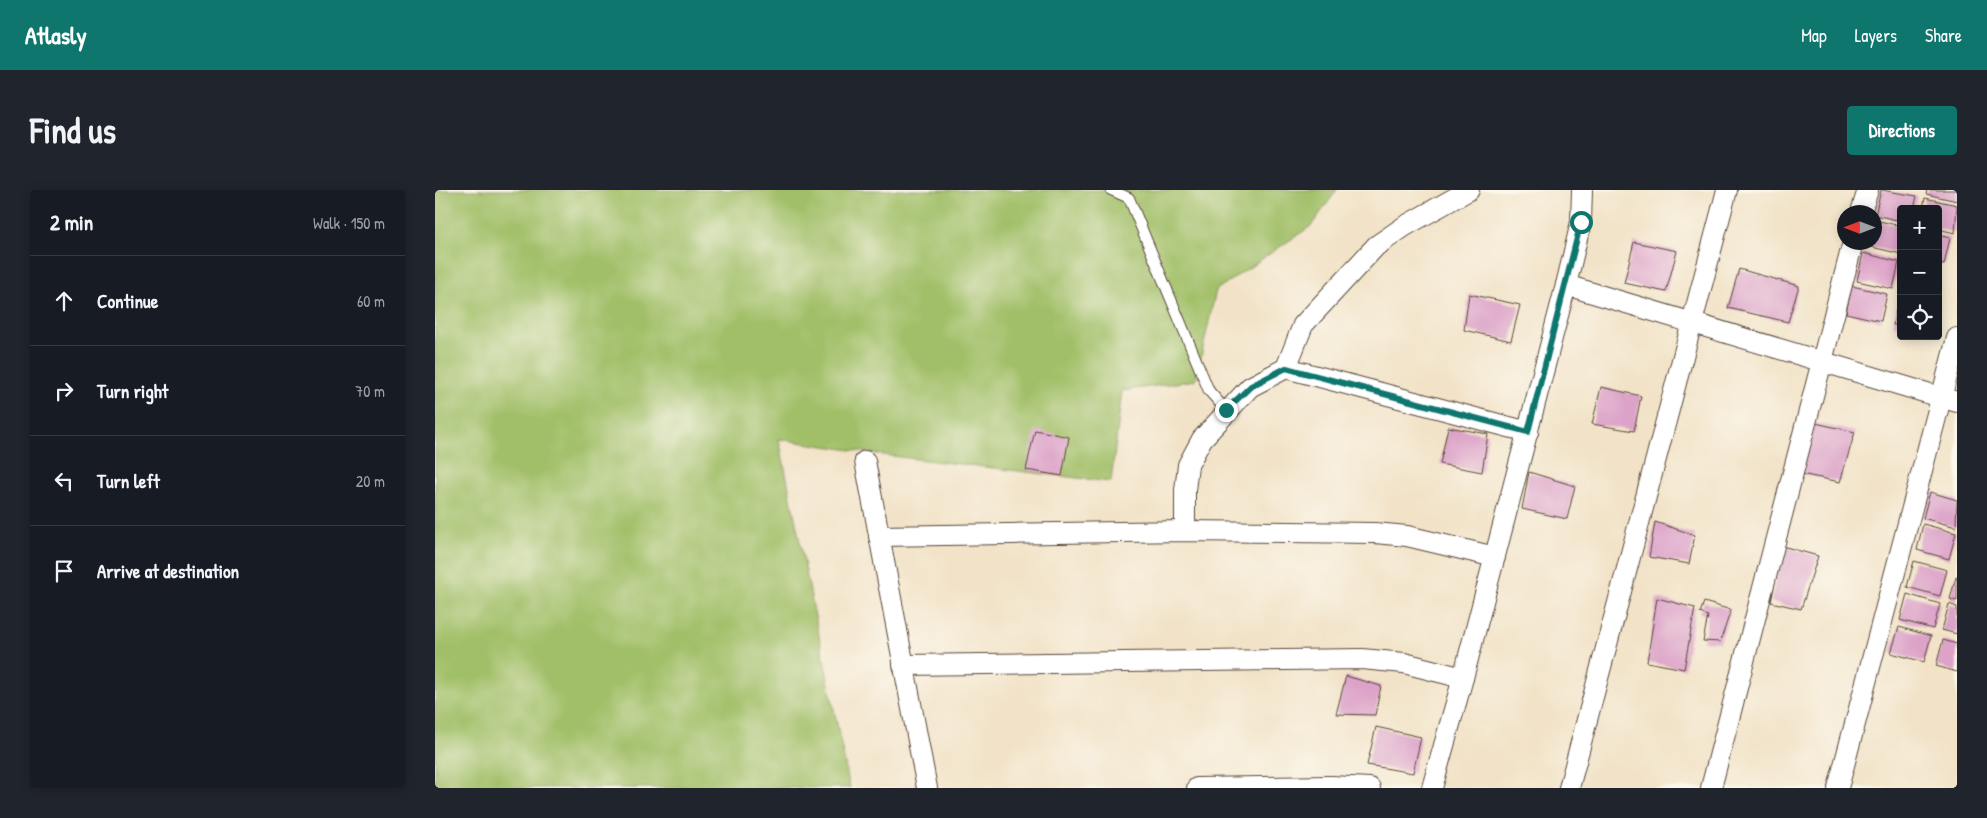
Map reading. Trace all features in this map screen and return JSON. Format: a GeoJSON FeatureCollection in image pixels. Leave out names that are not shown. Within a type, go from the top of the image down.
{"type":"FeatureCollection","features":[{"type":"Feature","properties":{"kind":"street"},"geometry":{"type":"LineString","coordinates":[[1185,531],[1185,490],[1189,465],[1202,439],[1226,410],[1251,386],[1286,368],[1303,325],[1375,246],[1405,226],[1469,190]]}},
{"type":"Feature","properties":{"kind":"street"},"geometry":{"type":"LineString","coordinates":[[1432,788],[1463,678],[1566,285],[1581,222],[1582,190]]}},
{"type":"Feature","properties":{"kind":"street"},"geometry":{"type":"LineString","coordinates":[[1569,788],[1727,190]]}},
{"type":"Feature","properties":{"kind":"street"},"geometry":{"type":"LineString","coordinates":[[1863,205],[1867,190]]}},
{"type":"Feature","properties":{"kind":"street"},"geometry":{"type":"LineString","coordinates":[[1711,788],[1851,250]]}},
{"type":"Feature","properties":{"kind":"street"},"geometry":{"type":"LineString","coordinates":[[1566,285],[1949,400]]}},
{"type":"Feature","properties":{"kind":"street"},"geometry":{"type":"LineString","coordinates":[[1838,788],[1949,400],[1957,338]]}},
{"type":"Feature","properties":{"kind":"street"},"geometry":{"type":"LineString","coordinates":[[1286,368],[1528,432]]}},
{"type":"Feature","properties":{"kind":"street"},"geometry":{"type":"LineString","coordinates":[[865,461],[927,788]]}},
{"type":"Feature","properties":{"kind":"street"},"geometry":{"type":"LineString","coordinates":[[879,536],[1185,531],[1375,532],[1407,536],[1495,557]]}},
{"type":"Feature","properties":{"kind":"street"},"geometry":{"type":"LineString","coordinates":[[903,665],[1363,658],[1403,663],[1463,678]]}},
{"type":"Feature","properties":{"kind":"street"},"geometry":{"type":"LineString","coordinates":[[1197,788],[1331,786],[1369,788]]}},
{"type":"Feature","properties":{"kind":"lane"},"geometry":{"type":"LineString","coordinates":[[1111,190],[1129,198],[1209,391],[1226,410]]}},
{"type":"Feature","properties":{"kind":"green space"},"geometry":{"type":"Polygon","coordinates":[[[435,190],[1337,190],[1311,226],[1216,290],[1196,380],[1122,391],[1111,482],[883,455],[779,439],[850,788],[435,788],[435,190]]]}},
{"type":"Feature","properties":{"kind":"building"},"geometry":{"type":"Polygon","coordinates":[[[1881,190],[1917,196],[1915,205],[1897,205],[1897,220],[1882,217],[1882,205],[1877,205],[1881,190]]]}},
{"type":"Feature","properties":{"kind":"building"},"geometry":{"type":"Polygon","coordinates":[[[1927,190],[1957,190],[1957,201],[1926,194],[1927,190]]]}},
{"type":"Feature","properties":{"kind":"building"},"geometry":{"type":"Polygon","coordinates":[[[1925,198],[1957,205],[1955,233],[1942,230],[1942,205],[1924,205],[1925,198]]]}},
{"type":"Feature","properties":{"kind":"building"},"geometry":{"type":"Polygon","coordinates":[[[1882,222],[1897,225],[1897,253],[1882,250],[1882,222]]]}},
{"type":"Feature","properties":{"kind":"building"},"geometry":{"type":"Polygon","coordinates":[[[1942,236],[1950,238],[1944,265],[1942,265],[1942,236]]]}},
{"type":"Feature","properties":{"kind":"building"},"geometry":{"type":"Polygon","coordinates":[[[1634,242],[1677,251],[1666,292],[1624,283],[1634,242]]]}},
{"type":"Feature","properties":{"kind":"building"},"geometry":{"type":"Polygon","coordinates":[[[1863,253],[1897,262],[1893,289],[1857,281],[1863,253]]]}},
{"type":"Feature","properties":{"kind":"building"},"geometry":{"type":"Polygon","coordinates":[[[1739,269],[1799,286],[1788,322],[1728,308],[1739,269]]]}},
{"type":"Feature","properties":{"kind":"building"},"geometry":{"type":"Polygon","coordinates":[[[1852,286],[1887,294],[1881,321],[1846,313],[1852,286]]]}},
{"type":"Feature","properties":{"kind":"building"},"geometry":{"type":"Polygon","coordinates":[[[1469,294],[1520,305],[1511,341],[1464,330],[1469,294]]]}},
{"type":"Feature","properties":{"kind":"building"},"geometry":{"type":"Polygon","coordinates":[[[1897,306],[1897,326],[1893,325],[1897,306]]]}},
{"type":"Feature","properties":{"kind":"building"},"geometry":{"type":"Polygon","coordinates":[[[1601,387],[1641,396],[1634,431],[1592,424],[1601,387]]]}},
{"type":"Feature","properties":{"kind":"building"},"geometry":{"type":"Polygon","coordinates":[[[1811,422],[1855,432],[1840,482],[1796,473],[1811,422]]]}},
{"type":"Feature","properties":{"kind":"building"},"geometry":{"type":"Polygon","coordinates":[[[1448,427],[1488,434],[1482,472],[1440,464],[1448,427]]]}},
{"type":"Feature","properties":{"kind":"building"},"geometry":{"type":"Polygon","coordinates":[[[1035,430],[1069,437],[1062,476],[1026,470],[1035,430]]]}},
{"type":"Feature","properties":{"kind":"building"},"geometry":{"type":"Polygon","coordinates":[[[1529,472],[1575,486],[1567,519],[1522,509],[1529,472]]]}},
{"type":"Feature","properties":{"kind":"building"},"geometry":{"type":"Polygon","coordinates":[[[1930,492],[1957,500],[1956,527],[1923,518],[1930,492]]]}},
{"type":"Feature","properties":{"kind":"building"},"geometry":{"type":"Polygon","coordinates":[[[1655,522],[1695,535],[1689,564],[1649,557],[1655,522]]]}},
{"type":"Feature","properties":{"kind":"building"},"geometry":{"type":"Polygon","coordinates":[[[1923,524],[1956,533],[1949,559],[1917,550],[1923,524]]]}},
{"type":"Feature","properties":{"kind":"building"},"geometry":{"type":"Polygon","coordinates":[[[1782,546],[1818,556],[1801,609],[1771,602],[1782,546]]]}},
{"type":"Feature","properties":{"kind":"building"},"geometry":{"type":"Polygon","coordinates":[[[1914,561],[1947,570],[1940,596],[1907,587],[1914,561]]]}},
{"type":"Feature","properties":{"kind":"building"},"geometry":{"type":"Polygon","coordinates":[[[1957,577],[1957,601],[1950,599],[1957,577]]]}},
{"type":"Feature","properties":{"kind":"building"},"geometry":{"type":"Polygon","coordinates":[[[1907,594],[1940,604],[1933,629],[1900,620],[1907,594]]]}},
{"type":"Feature","properties":{"kind":"building"},"geometry":{"type":"Polygon","coordinates":[[[1657,598],[1695,608],[1684,669],[1647,662],[1657,598]]]}},
{"type":"Feature","properties":{"kind":"building"},"geometry":{"type":"Polygon","coordinates":[[[1704,602],[1731,610],[1720,642],[1703,641],[1708,616],[1700,613],[1704,602]]]}},
{"type":"Feature","properties":{"kind":"building"},"geometry":{"type":"Polygon","coordinates":[[[1949,604],[1957,607],[1957,634],[1942,630],[1949,604]]]}},
{"type":"Feature","properties":{"kind":"building"},"geometry":{"type":"Polygon","coordinates":[[[1899,627],[1931,636],[1924,662],[1891,653],[1899,627]]]}},
{"type":"Feature","properties":{"kind":"building"},"geometry":{"type":"Polygon","coordinates":[[[1943,640],[1957,644],[1957,672],[1936,666],[1943,640]]]}},
{"type":"Feature","properties":{"kind":"building"},"geometry":{"type":"Polygon","coordinates":[[[1346,676],[1381,686],[1375,715],[1336,714],[1346,676]]]}},
{"type":"Feature","properties":{"kind":"building"},"geometry":{"type":"Polygon","coordinates":[[[1376,727],[1421,737],[1413,773],[1367,765],[1376,727]]]}},
{"type":"Feature","properties":{"kind":"route"},"geometry":{"type":"LineString","coordinates":[[1226,410],[1251,386],[1286,368],[1528,432],[1581,222]]}}]}
